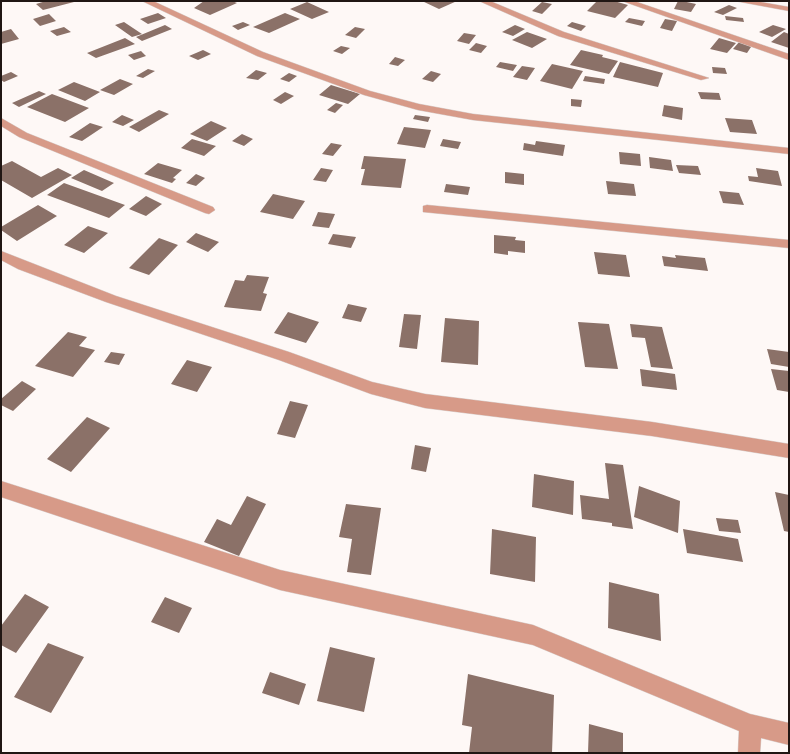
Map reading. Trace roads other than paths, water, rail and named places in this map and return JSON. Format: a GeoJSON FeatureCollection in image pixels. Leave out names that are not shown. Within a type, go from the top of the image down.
{"type":"FeatureCollection","features":[{"type":"Feature","properties":{"kind":"street"},"geometry":{"type":"LineString","coordinates":[[146,1],[260,54],[367,93],[418,107],[473,117],[789,151]]}},
{"type":"Feature","properties":{"kind":"street"},"geometry":{"type":"LineString","coordinates":[[483,1],[561,34],[704,78]]}},
{"type":"Feature","properties":{"kind":"street"},"geometry":{"type":"LineString","coordinates":[[626,1],[789,57]]}},
{"type":"Feature","properties":{"kind":"street"},"geometry":{"type":"LineString","coordinates":[[739,1],[789,9]]}},
{"type":"Feature","properties":{"kind":"street"},"geometry":{"type":"LineString","coordinates":[[1,121],[23,135],[209,210]]}},
{"type":"Feature","properties":{"kind":"street"},"geometry":{"type":"LineString","coordinates":[[427,209],[789,244]]}},
{"type":"Feature","properties":{"kind":"street"},"geometry":{"type":"LineString","coordinates":[[1,255],[23,266],[111,299],[284,356],[371,388],[425,401],[652,429],[789,451]]}},
{"type":"Feature","properties":{"kind":"street"},"geometry":{"type":"LineString","coordinates":[[1,489],[45,505],[280,580],[533,634],[750,725],[789,734]]}},
{"type":"Feature","properties":{"kind":"street"},"geometry":{"type":"LineString","coordinates":[[749,753],[750,725]]}}]}
